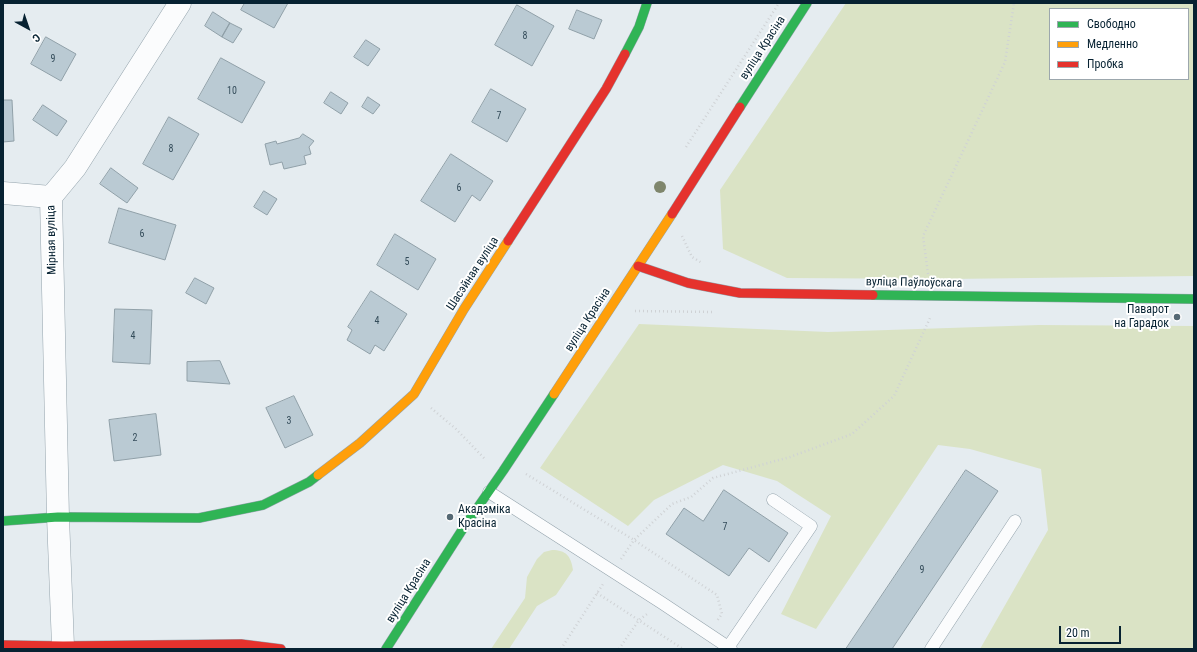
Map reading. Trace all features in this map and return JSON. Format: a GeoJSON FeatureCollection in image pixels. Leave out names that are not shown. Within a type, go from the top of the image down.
{"type":"FeatureCollection","features":[{"type":"Feature","properties":{"kind":"street","name":"Мірная вуліца"},"geometry":{"type":"LineString","coordinates":[[62,646],[51,197],[76,168],[180,3]]}},
{"type":"Feature","properties":{"kind":"street","name":"Шасэйная вуліца"},"geometry":{"type":"LineString","coordinates":[[3,521],[58,517],[199,518],[263,505],[309,482],[360,443],[414,394],[464,309],[606,89],[639,27],[647,3]]}},
{"type":"Feature","properties":{"kind":"street","name":"вуліца Красіна"},"geometry":{"type":"LineString","coordinates":[[386,649],[464,526],[638,266],[807,3]]}},
{"type":"Feature","properties":{"kind":"street"},"geometry":{"type":"LineString","coordinates":[[3,193],[51,197]]}},
{"type":"Feature","properties":{"kind":"street","name":"вуліца Паўлоўскага"},"geometry":{"type":"LineString","coordinates":[[638,266],[663,276],[710,289],[740,293],[1194,299]]}},
{"type":"Feature","properties":{"kind":"street"},"geometry":{"type":"LineString","coordinates":[[3,646],[241,644],[281,649]]}},
{"type":"Feature","properties":{"kind":"lane"},"geometry":{"type":"LineString","coordinates":[[488,492],[662,603],[729,649],[811,526],[773,500]]}},
{"type":"Feature","properties":{"kind":"lane"},"geometry":{"type":"LineString","coordinates":[[931,649],[1015,521]]}},
{"type":"Feature","properties":{"kind":"path"},"geometry":{"type":"LineString","coordinates":[[561,649],[597,593],[634,540],[672,504],[692,497],[713,478],[790,457],[852,434],[894,396],[931,316],[931,295],[923,236],[1005,62],[1014,3]]}},
{"type":"Feature","properties":{"kind":"path"},"geometry":{"type":"LineString","coordinates":[[414,394],[456,429],[487,461]]}},
{"type":"Feature","properties":{"kind":"path"},"geometry":{"type":"LineString","coordinates":[[522,472],[634,540],[717,595],[722,614],[708,634]]}},
{"type":"Feature","properties":{"kind":"path"},"geometry":{"type":"LineString","coordinates":[[597,593],[683,649]]}},
{"type":"Feature","properties":{"kind":"path"},"geometry":{"type":"LineString","coordinates":[[619,649],[639,620],[662,603]]}},
{"type":"Feature","properties":{"kind":"green space"},"geometry":{"type":"Polygon","coordinates":[[[846,3],[1194,3],[1194,276],[948,279],[787,278],[723,249],[720,190],[846,3]]]}},
{"type":"Feature","properties":{"kind":"green space"},"geometry":{"type":"Polygon","coordinates":[[[639,324],[828,332],[1039,325],[1194,326],[1194,649],[980,649],[1048,530],[1041,469],[970,449],[938,445],[816,629],[781,614],[831,516],[777,481],[723,465],[654,500],[628,526],[540,468],[639,324]]]}},
{"type":"Feature","properties":{"kind":"green space"},"geometry":{"type":"Polygon","coordinates":[[[552,550],[561,551],[567,555],[571,561],[573,570],[556,595],[537,606],[509,649],[491,649],[525,598],[527,577],[537,559],[544,552],[552,550]]]}},
{"type":"Feature","properties":{"kind":"building"},"geometry":{"type":"Polygon","coordinates":[[[245,3],[288,3],[274,28],[241,10],[245,3]]]}},
{"type":"Feature","properties":{"kind":"building"},"geometry":{"type":"Polygon","coordinates":[[[517,5],[554,26],[532,66],[495,45],[517,5]]]}},
{"type":"Feature","properties":{"kind":"building"},"geometry":{"type":"Polygon","coordinates":[[[577,10],[602,20],[594,39],[569,29],[577,10]]]}},
{"type":"Feature","properties":{"kind":"building"},"geometry":{"type":"Polygon","coordinates":[[[213,12],[230,23],[222,37],[205,26],[213,12]]]}},
{"type":"Feature","properties":{"kind":"building"},"geometry":{"type":"Polygon","coordinates":[[[230,23],[242,29],[233,43],[222,37],[230,23]]]}},
{"type":"Feature","properties":{"kind":"building"},"geometry":{"type":"Polygon","coordinates":[[[46,37],[76,54],[61,81],[31,64],[46,37]]]}},
{"type":"Feature","properties":{"kind":"building"},"geometry":{"type":"Polygon","coordinates":[[[366,40],[380,49],[368,66],[354,57],[366,40]]]}},
{"type":"Feature","properties":{"kind":"building"},"geometry":{"type":"Polygon","coordinates":[[[221,58],[265,82],[242,123],[198,99],[221,58]]]}},
{"type":"Feature","properties":{"kind":"building"},"geometry":{"type":"Polygon","coordinates":[[[491,89],[526,109],[507,142],[472,122],[491,89]]]}},
{"type":"Feature","properties":{"kind":"building"},"geometry":{"type":"Polygon","coordinates":[[[331,92],[348,103],[341,114],[324,103],[331,92]]]}},
{"type":"Feature","properties":{"kind":"building"},"geometry":{"type":"Polygon","coordinates":[[[368,97],[380,105],[373,114],[362,107],[368,97]]]}},
{"type":"Feature","properties":{"kind":"building"},"geometry":{"type":"Polygon","coordinates":[[[3,100],[12,100],[14,141],[3,142],[3,100]]]}},
{"type":"Feature","properties":{"kind":"building"},"geometry":{"type":"Polygon","coordinates":[[[43,105],[67,121],[57,136],[33,120],[43,105]]]}},
{"type":"Feature","properties":{"kind":"building"},"geometry":{"type":"Polygon","coordinates":[[[169,117],[199,134],[173,180],[143,164],[169,117]]]}},
{"type":"Feature","properties":{"kind":"building"},"geometry":{"type":"Polygon","coordinates":[[[303,134],[314,141],[309,147],[311,154],[304,156],[306,164],[284,169],[282,162],[270,165],[265,144],[276,141],[277,144],[299,138],[303,134]]]}},
{"type":"Feature","properties":{"kind":"building"},"geometry":{"type":"Polygon","coordinates":[[[451,154],[493,181],[480,201],[472,195],[455,222],[421,201],[451,154]]]}},
{"type":"Feature","properties":{"kind":"building"},"geometry":{"type":"Polygon","coordinates":[[[111,168],[138,188],[127,203],[100,184],[111,168]]]}},
{"type":"Feature","properties":{"kind":"building"},"geometry":{"type":"Polygon","coordinates":[[[264,191],[277,199],[267,215],[254,207],[264,191]]]}},
{"type":"Feature","properties":{"kind":"building"},"geometry":{"type":"Polygon","coordinates":[[[119,208],[176,225],[165,260],[109,243],[119,208]]]}},
{"type":"Feature","properties":{"kind":"building"},"geometry":{"type":"Polygon","coordinates":[[[395,234],[436,259],[418,290],[377,265],[395,234]]]}},
{"type":"Feature","properties":{"kind":"building"},"geometry":{"type":"Polygon","coordinates":[[[195,278],[214,288],[206,304],[186,293],[195,278]]]}},
{"type":"Feature","properties":{"kind":"building"},"geometry":{"type":"Polygon","coordinates":[[[371,291],[407,314],[384,351],[375,345],[370,354],[347,340],[352,330],[348,327],[371,291]]]}},
{"type":"Feature","properties":{"kind":"building"},"geometry":{"type":"Polygon","coordinates":[[[115,309],[152,310],[150,364],[113,362],[115,309]]]}},
{"type":"Feature","properties":{"kind":"building"},"geometry":{"type":"Polygon","coordinates":[[[220,361],[230,384],[187,381],[187,362],[220,361]]]}},
{"type":"Feature","properties":{"kind":"building"},"geometry":{"type":"Polygon","coordinates":[[[294,396],[313,435],[285,448],[266,408],[294,396]]]}},
{"type":"Feature","properties":{"kind":"building"},"geometry":{"type":"Polygon","coordinates":[[[156,414],[161,455],[114,461],[109,420],[156,414]]]}},
{"type":"Feature","properties":{"kind":"building"},"geometry":{"type":"Polygon","coordinates":[[[966,470],[998,491],[892,649],[846,649],[966,470]]]}},
{"type":"Feature","properties":{"kind":"building"},"geometry":{"type":"Polygon","coordinates":[[[724,490],[788,533],[769,562],[749,548],[729,576],[666,534],[684,508],[703,521],[724,490]]]}},
{"type":"Feature","properties":{"kind":"traffic: fast"},"geometry":{"type":"LineString","coordinates":[[625,54],[639,27],[647,3]]}},
{"type":"Feature","properties":{"kind":"traffic: fast"},"geometry":{"type":"LineString","coordinates":[[740,107],[807,3]]}},
{"type":"Feature","properties":{"kind":"traffic: fast"},"geometry":{"type":"LineString","coordinates":[[873,295],[1194,299]]}},
{"type":"Feature","properties":{"kind":"traffic: fast"},"geometry":{"type":"LineString","coordinates":[[386,649],[464,527],[554,394]]}},
{"type":"Feature","properties":{"kind":"traffic: fast"},"geometry":{"type":"LineString","coordinates":[[3,521],[58,517],[199,518],[263,505],[309,482],[318,475]]}},
{"type":"Feature","properties":{"kind":"traffic: slow"},"geometry":{"type":"LineString","coordinates":[[554,394],[672,214]]}},
{"type":"Feature","properties":{"kind":"traffic: slow"},"geometry":{"type":"LineString","coordinates":[[318,475],[360,443],[414,394],[464,309],[508,241]]}},
{"type":"Feature","properties":{"kind":"traffic: jam"},"geometry":{"type":"LineString","coordinates":[[508,241],[606,89],[625,54]]}},
{"type":"Feature","properties":{"kind":"traffic: jam"},"geometry":{"type":"LineString","coordinates":[[672,214],[740,107]]}},
{"type":"Feature","properties":{"kind":"traffic: jam"},"geometry":{"type":"LineString","coordinates":[[638,266],[688,283],[740,293],[873,295]]}},
{"type":"Feature","properties":{"kind":"traffic: jam"},"geometry":{"type":"LineString","coordinates":[[3,645],[63,646],[241,644],[281,649]]}},
{"type":"Feature","properties":{"kind":"place","name":"Паварот на Гарадок"},"geometry":{"type":"Point","coordinates":[1177,317]}},
{"type":"Feature","properties":{"kind":"place","name":"Акадэміка Красіна"},"geometry":{"type":"Point","coordinates":[450,517]}}]}
